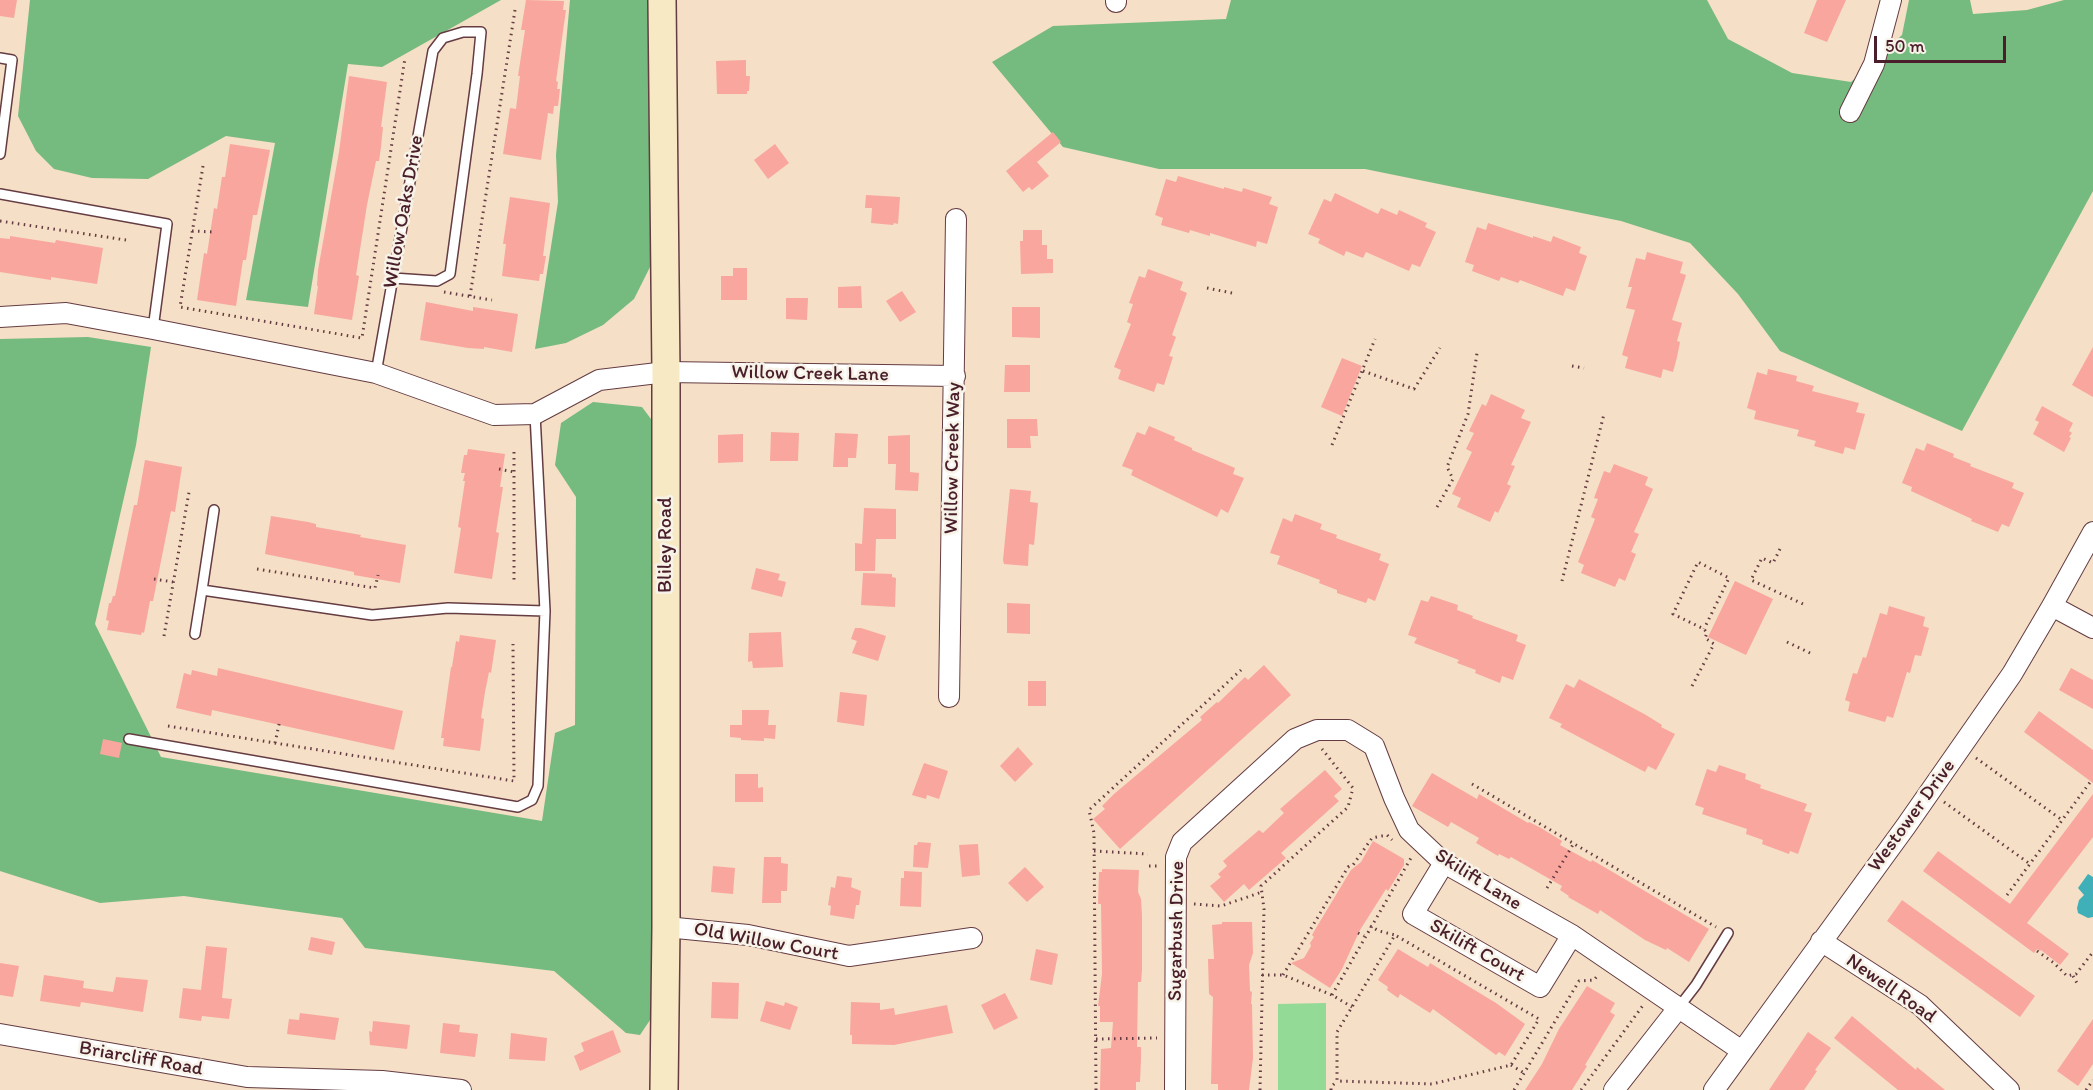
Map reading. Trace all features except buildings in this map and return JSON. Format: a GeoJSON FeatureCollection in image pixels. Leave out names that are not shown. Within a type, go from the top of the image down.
{"type":"FeatureCollection","features":[{"type":"Feature","properties":{"kind":"street","name":"Bliley Road"},"geometry":{"type":"LineString","coordinates":[[662,0],[666,372],[664,1090]]}},
{"type":"Feature","properties":{"kind":"street"},"geometry":{"type":"LineString","coordinates":[[1850,112],[1874,64],[1891,0]]}},
{"type":"Feature","properties":{"kind":"street","name":"Willow Creek Way"},"geometry":{"type":"LineString","coordinates":[[949,697],[956,219]]}},
{"type":"Feature","properties":{"kind":"street"},"geometry":{"type":"LineString","coordinates":[[0,318],[66,313],[153,329],[376,373],[494,415],[535,414],[599,380],[666,372]]}},
{"type":"Feature","properties":{"kind":"street","name":"Willow Creek Lane"},"geometry":{"type":"LineString","coordinates":[[666,372],[955,376]]}},
{"type":"Feature","properties":{"kind":"street","name":"Westower Drive"},"geometry":{"type":"LineString","coordinates":[[1714,1090],[1906,826],[2005,683],[2052,606],[2093,532]]}},
{"type":"Feature","properties":{"kind":"street"},"geometry":{"type":"LineString","coordinates":[[2052,606],[2093,628]]}},
{"type":"Feature","properties":{"kind":"street","name":"Skilift Lane"},"geometry":{"type":"LineString","coordinates":[[1319,739],[1348,730],[1374,746],[1409,830],[1444,863],[1572,935],[1742,1051]]}},
{"type":"Feature","properties":{"kind":"street","name":"Sugarbush Drive"},"geometry":{"type":"LineString","coordinates":[[1174,1090],[1176,857],[1182,842],[1295,739],[1319,739]]}},
{"type":"Feature","properties":{"kind":"street","name":"Skilift Court"},"geometry":{"type":"LineString","coordinates":[[1444,863],[1413,914],[1540,987],[1572,935]]}},
{"type":"Feature","properties":{"kind":"street","name":"Old Willow Court"},"geometry":{"type":"LineString","coordinates":[[666,927],[748,935],[849,956],[972,938]]}},
{"type":"Feature","properties":{"kind":"street","name":"Newell Road"},"geometry":{"type":"LineString","coordinates":[[1821,941],[1920,1005],[2009,1090]]}},
{"type":"Feature","properties":{"kind":"street"},"geometry":{"type":"LineString","coordinates":[[1614,1090],[1679,1006]]}},
{"type":"Feature","properties":{"kind":"street","name":"Briarcliff Road"},"geometry":{"type":"LineString","coordinates":[[0,1034],[246,1084],[382,1081],[461,1090]]}},
{"type":"Feature","properties":{"kind":"lane","name":"Willow Oaks Drive"},"geometry":{"type":"LineString","coordinates":[[376,373],[433,51],[443,38],[463,32],[481,32],[450,274],[437,280],[393,278]]}},
{"type":"Feature","properties":{"kind":"lane"},"geometry":{"type":"LineString","coordinates":[[0,58],[12,60],[0,154]]}},
{"type":"Feature","properties":{"kind":"lane"},"geometry":{"type":"LineString","coordinates":[[0,194],[167,224],[153,329]]}},
{"type":"Feature","properties":{"kind":"lane"},"geometry":{"type":"LineString","coordinates":[[129,740],[518,807],[532,800],[538,786],[545,611],[535,414]]}},
{"type":"Feature","properties":{"kind":"lane"},"geometry":{"type":"LineString","coordinates":[[195,634],[214,510]]}},
{"type":"Feature","properties":{"kind":"lane"},"geometry":{"type":"LineString","coordinates":[[202,590],[372,615],[448,608],[545,611]]}},
{"type":"Feature","properties":{"kind":"lane"},"geometry":{"type":"LineString","coordinates":[[1679,1006],[1696,985],[1724,931]]}},
{"type":"Feature","properties":{"kind":"path"},"geometry":{"type":"LineString","coordinates":[[470,296],[515,10]]}},
{"type":"Feature","properties":{"kind":"path"},"geometry":{"type":"LineString","coordinates":[[203,166],[180,307],[362,338],[405,58]]}},
{"type":"Feature","properties":{"kind":"path"},"geometry":{"type":"LineString","coordinates":[[0,221],[126,240]]}},
{"type":"Feature","properties":{"kind":"path"},"geometry":{"type":"LineString","coordinates":[[192,231],[213,232]]}},
{"type":"Feature","properties":{"kind":"path"},"geometry":{"type":"LineString","coordinates":[[1207,288],[1232,293]]}},
{"type":"Feature","properties":{"kind":"path"},"geometry":{"type":"LineString","coordinates":[[1332,445],[1375,339]]}},
{"type":"Feature","properties":{"kind":"path"},"geometry":{"type":"LineString","coordinates":[[1363,371],[1414,389],[1440,348]]}},
{"type":"Feature","properties":{"kind":"path"},"geometry":{"type":"LineString","coordinates":[[1437,507],[1453,478],[1447,467],[1468,414],[1477,353]]}},
{"type":"Feature","properties":{"kind":"path"},"geometry":{"type":"LineString","coordinates":[[1572,366],[1584,368]]}},
{"type":"Feature","properties":{"kind":"path"},"geometry":{"type":"LineString","coordinates":[[1562,581],[1604,414]]}},
{"type":"Feature","properties":{"kind":"path"},"geometry":{"type":"LineString","coordinates":[[514,452],[514,581]]}},
{"type":"Feature","properties":{"kind":"path"},"geometry":{"type":"LineString","coordinates":[[499,469],[514,472]]}},
{"type":"Feature","properties":{"kind":"path"},"geometry":{"type":"LineString","coordinates":[[164,636],[189,492]]}},
{"type":"Feature","properties":{"kind":"path"},"geometry":{"type":"LineString","coordinates":[[1780,549],[1773,563],[1762,558],[1751,580],[1803,604]]}},
{"type":"Feature","properties":{"kind":"path"},"geometry":{"type":"LineString","coordinates":[[1692,686],[1714,644],[1705,638],[1707,633],[1704,629],[1673,614],[1698,562],[1729,578],[1704,629]]}},
{"type":"Feature","properties":{"kind":"path"},"geometry":{"type":"LineString","coordinates":[[257,569],[375,588],[378,576]]}},
{"type":"Feature","properties":{"kind":"path"},"geometry":{"type":"LineString","coordinates":[[154,579],[173,582]]}},
{"type":"Feature","properties":{"kind":"path"},"geometry":{"type":"LineString","coordinates":[[1787,642],[1810,653]]}},
{"type":"Feature","properties":{"kind":"path"},"geometry":{"type":"LineString","coordinates":[[168,726],[514,781],[513,644]]}},
{"type":"Feature","properties":{"kind":"path"},"geometry":{"type":"LineString","coordinates":[[1096,1090],[1094,833],[1089,810],[1241,670]]}},
{"type":"Feature","properties":{"kind":"path"},"geometry":{"type":"LineString","coordinates":[[275,743],[280,720]]}},
{"type":"Feature","properties":{"kind":"path"},"geometry":{"type":"LineString","coordinates":[[1260,1090],[1264,909],[1261,886],[1348,807],[1353,788],[1319,739]]}},
{"type":"Feature","properties":{"kind":"path"},"geometry":{"type":"LineString","coordinates":[[1974,756],[2062,820]]}},
{"type":"Feature","properties":{"kind":"path"},"geometry":{"type":"LineString","coordinates":[[2007,895],[2091,781]]}},
{"type":"Feature","properties":{"kind":"path"},"geometry":{"type":"LineString","coordinates":[[1472,784],[1724,931]]}},
{"type":"Feature","properties":{"kind":"path"},"geometry":{"type":"LineString","coordinates":[[1941,800],[2030,864]]}},
{"type":"Feature","properties":{"kind":"path"},"geometry":{"type":"LineString","coordinates":[[1283,975],[1348,867],[1353,866],[1372,838],[1387,835],[1399,847]]}},
{"type":"Feature","properties":{"kind":"path"},"geometry":{"type":"LineString","coordinates":[[1547,888],[1574,843]]}},
{"type":"Feature","properties":{"kind":"path"},"geometry":{"type":"LineString","coordinates":[[1094,851],[1148,854]]}},
{"type":"Feature","properties":{"kind":"path"},"geometry":{"type":"LineString","coordinates":[[1332,995],[1411,858],[1404,852]]}},
{"type":"Feature","properties":{"kind":"path"},"geometry":{"type":"LineString","coordinates":[[1202,904],[1221,906],[1262,892]]}},
{"type":"Feature","properties":{"kind":"path"},"geometry":{"type":"LineString","coordinates":[[1370,926],[1395,935],[1539,1019],[1511,1065]]}},
{"type":"Feature","properties":{"kind":"path"},"geometry":{"type":"LineString","coordinates":[[1358,933],[1364,936]]}},
{"type":"Feature","properties":{"kind":"path"},"geometry":{"type":"LineString","coordinates":[[1331,1090],[1337,1081],[1337,1032],[1395,935]]}},
{"type":"Feature","properties":{"kind":"path"},"geometry":{"type":"LineString","coordinates":[[2037,951],[2054,963],[2062,973],[2073,976]]}},
{"type":"Feature","properties":{"kind":"path"},"geometry":{"type":"LineString","coordinates":[[2073,976],[2093,952]]}},
{"type":"Feature","properties":{"kind":"path"},"geometry":{"type":"LineString","coordinates":[[1262,975],[1283,975],[1332,995],[1352,1007]]}},
{"type":"Feature","properties":{"kind":"path"},"geometry":{"type":"LineString","coordinates":[[2073,976],[2078,985]]}},
{"type":"Feature","properties":{"kind":"path"},"geometry":{"type":"LineString","coordinates":[[1514,1090],[1579,981],[1594,980]]}},
{"type":"Feature","properties":{"kind":"path"},"geometry":{"type":"LineString","coordinates":[[1581,1090],[1654,990]]}},
{"type":"Feature","properties":{"kind":"path"},"geometry":{"type":"LineString","coordinates":[[1096,1039],[1152,1038]]}},
{"type":"Feature","properties":{"kind":"path"},"geometry":{"type":"LineString","coordinates":[[1337,1081],[1432,1083],[1511,1065],[1524,1073]]}},
{"type":"Feature","properties":{"kind":"path"},"geometry":{"type":"LineString","coordinates":[[2086,1090],[2093,1080]]}},
{"type":"Feature","properties":{"kind":"path"},"geometry":{"type":"LineString","coordinates":[[1367,1083],[1367,1090]]}},
{"type":"Feature","properties":{"kind":"path"},"geometry":{"type":"LineString","coordinates":[[1432,1083],[1436,1090]]}},
{"type":"Feature","properties":{"kind":"green space"},"geometry":{"type":"Polygon","coordinates":[[[30,0],[501,0],[382,67],[348,64],[308,307],[246,300],[275,143],[226,136],[148,179],[92,178],[54,169],[36,151],[18,116],[30,0]]]}},
{"type":"Feature","properties":{"kind":"green space"},"geometry":{"type":"Polygon","coordinates":[[[570,0],[652,0],[653,261],[634,299],[603,325],[566,343],[535,349],[558,202],[556,155],[570,0]]]}},
{"type":"Feature","properties":{"kind":"green space"},"geometry":{"type":"Polygon","coordinates":[[[1231,0],[1707,0],[1728,39],[1792,73],[1851,82],[1902,35],[1909,0],[1970,0],[1973,14],[2027,10],[2064,0],[2093,0],[2093,191],[1962,431],[1780,351],[1738,294],[1690,243],[1621,221],[1365,169],[1159,169],[1063,147],[992,62],[1053,26],[1226,19],[1231,0]]]}},
{"type":"Feature","properties":{"kind":"green space"},"geometry":{"type":"Polygon","coordinates":[[[88,337],[151,347],[136,445],[95,624],[161,757],[542,821],[555,733],[575,725],[576,497],[555,465],[561,423],[593,402],[642,407],[657,427],[654,1014],[640,1035],[626,1033],[554,971],[365,948],[342,918],[184,896],[100,903],[0,871],[0,339],[88,337]]]}},
{"type":"Feature","properties":{"kind":"green space"},"geometry":{"type":"Polygon","coordinates":[[[1326,1003],[1326,1090],[1278,1090],[1278,1004],[1326,1003]]]}},
{"type":"Feature","properties":{"kind":"water"},"geometry":{"type":"Polygon","coordinates":[[[2088,874],[2093,877],[2093,917],[2088,918],[2078,913],[2077,908],[2079,900],[2084,895],[2078,888],[2088,874]]]}}]}
